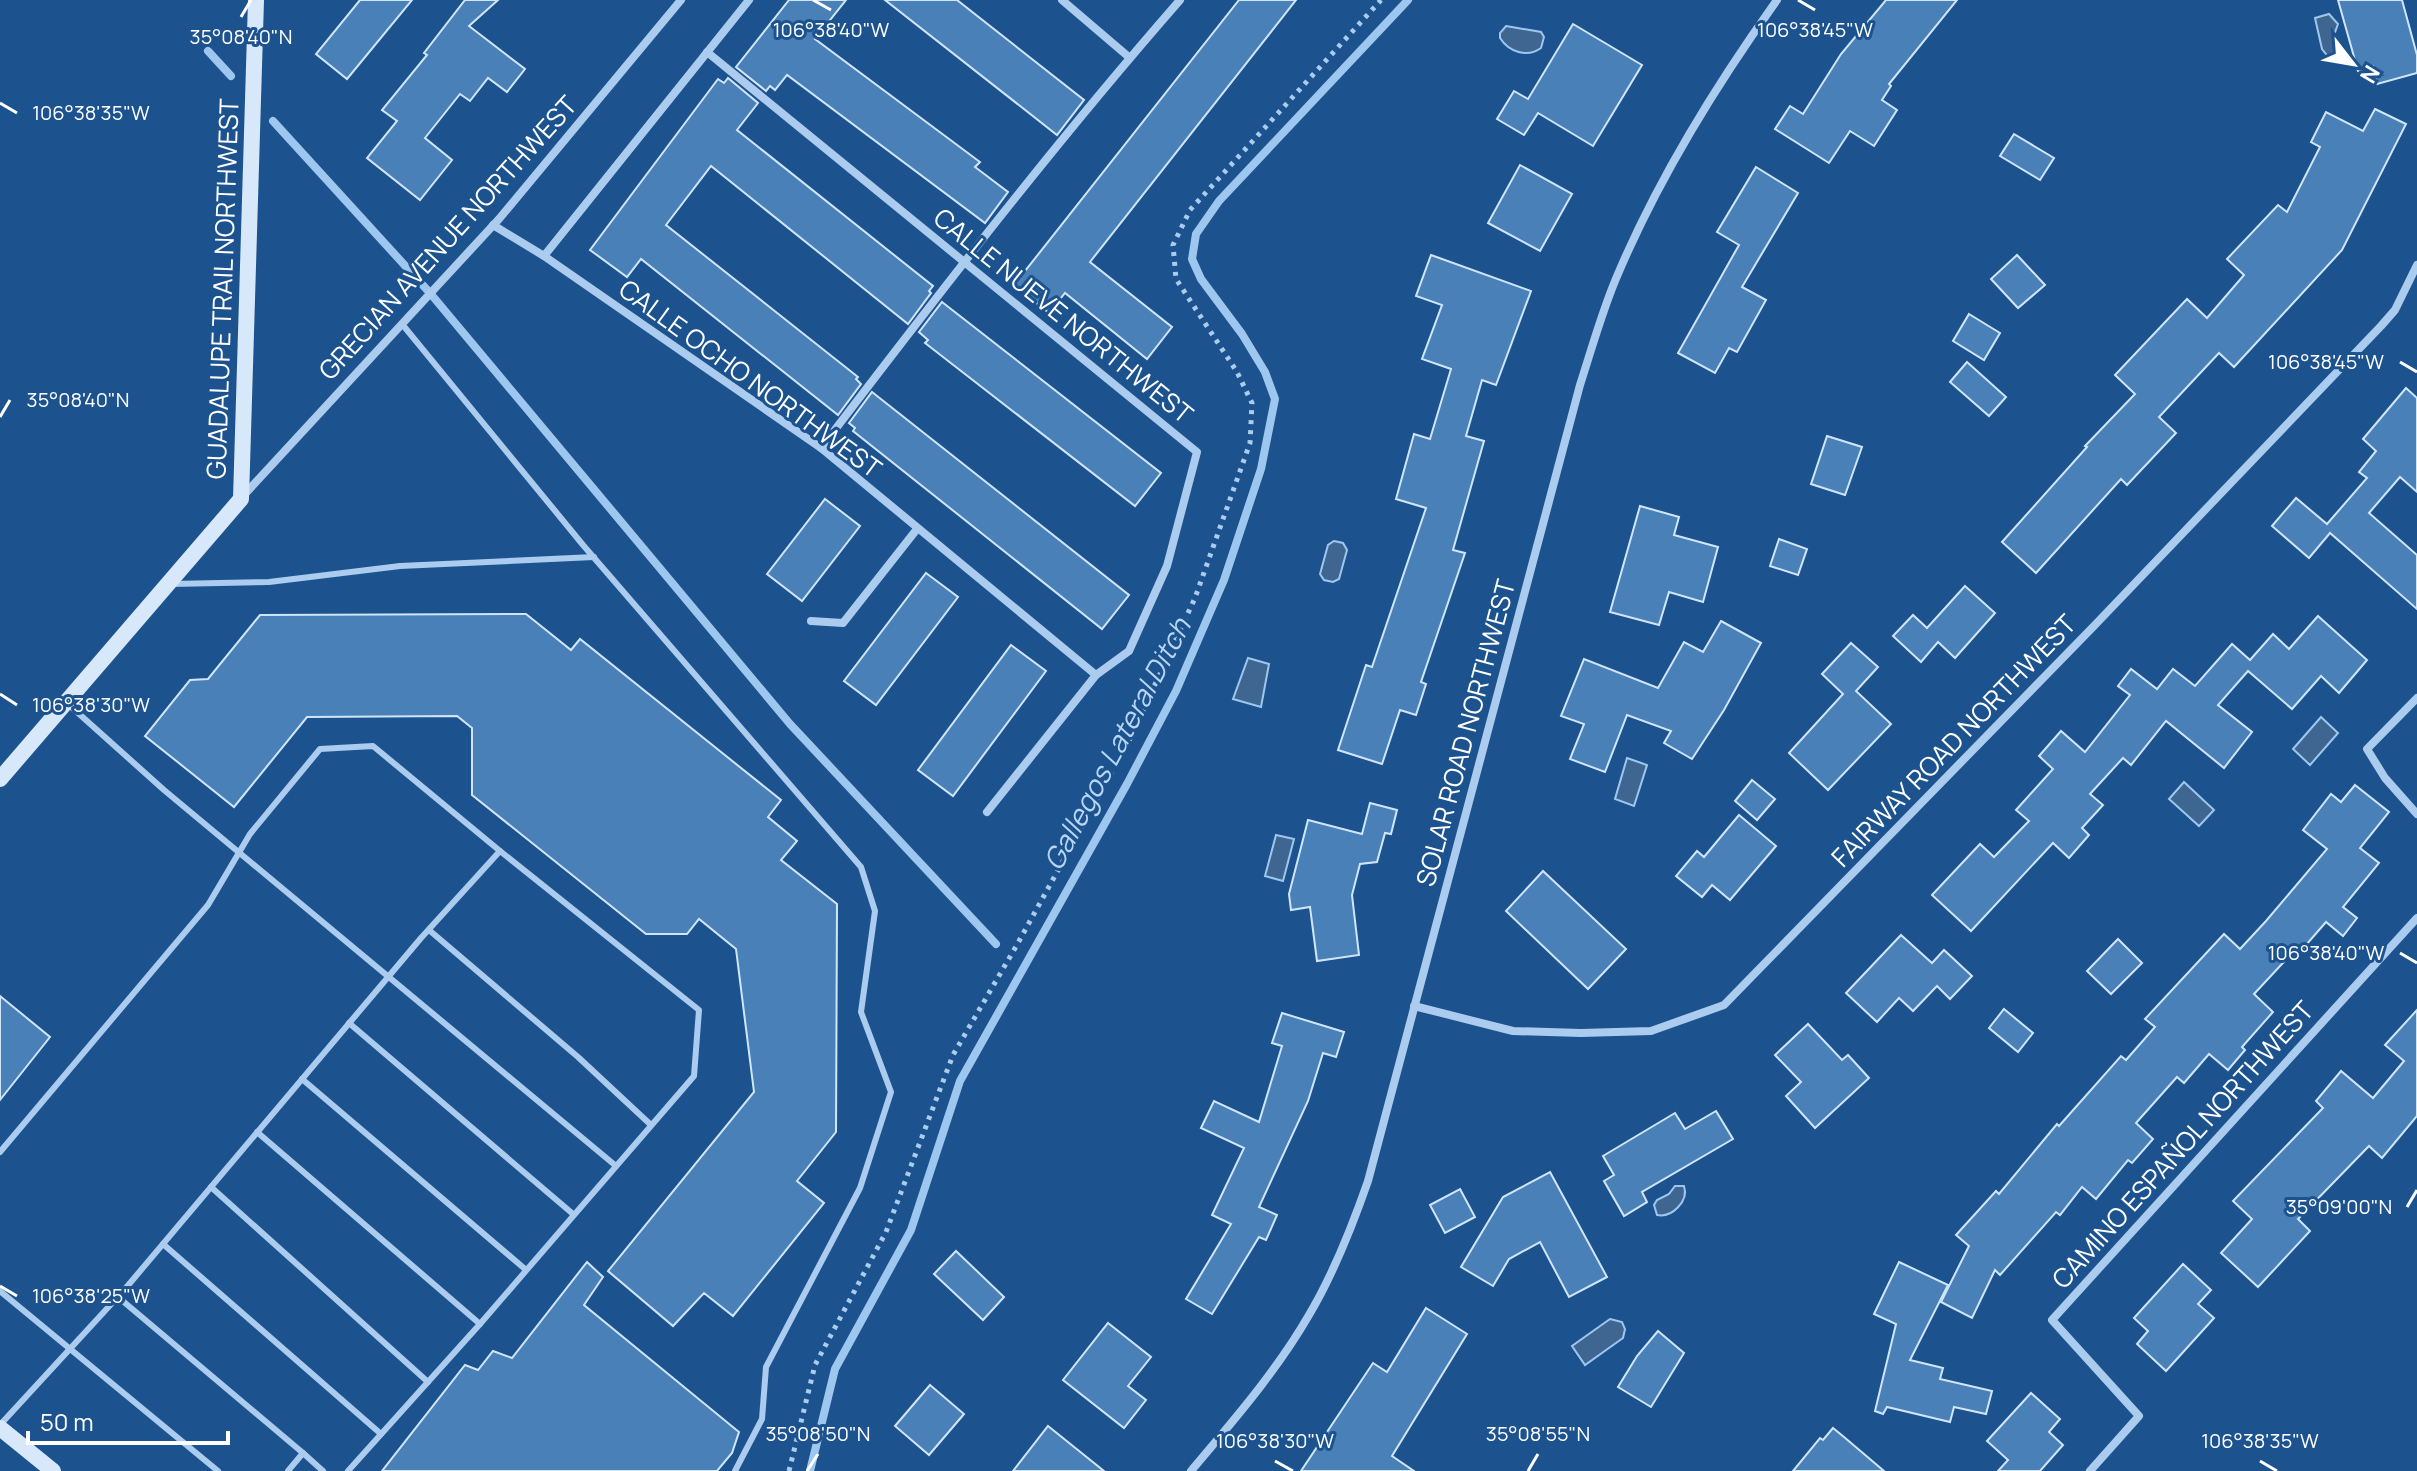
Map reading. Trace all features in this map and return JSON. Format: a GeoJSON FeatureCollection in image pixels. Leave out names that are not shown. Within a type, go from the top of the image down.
{"type":"FeatureCollection","features":[{"type":"Feature","properties":{"kind":"street","name":"GUADALUPE TRAIL NORTHWEST"},"geometry":{"type":"LineString","coordinates":[[0,779],[241,499],[256,0]]}},
{"type":"Feature","properties":{"kind":"street","name":"GRECIAN AVENUE NORTHWEST"},"geometry":{"type":"LineString","coordinates":[[241,499],[493,225],[681,0]]}},
{"type":"Feature","properties":{"kind":"street"},"geometry":{"type":"LineString","coordinates":[[544,256],[749,0]]}},
{"type":"Feature","properties":{"kind":"street"},"geometry":{"type":"LineString","coordinates":[[1062,0],[1130,58]]}},
{"type":"Feature","properties":{"kind":"street"},"geometry":{"type":"LineString","coordinates":[[821,448],[965,260],[1180,0]]}},
{"type":"Feature","properties":{"kind":"street","name":"SOLAR ROAD NORTHWEST"},"geometry":{"type":"LineString","coordinates":[[1191,1471],[1270,1375],[1310,1315],[1336,1263],[1368,1181],[1580,385],[1615,282],[1666,172],[1729,67],[1777,0]]}},
{"type":"Feature","properties":{"kind":"street","name":"CALLE NUEVE NORTHWEST"},"geometry":{"type":"LineString","coordinates":[[707,52],[1197,452],[1167,566],[1129,651],[1096,675]]}},
{"type":"Feature","properties":{"kind":"street","name":"CALLE OCHO NORTHWEST"},"geometry":{"type":"LineString","coordinates":[[493,225],[544,256],[821,448],[1096,675]]}},
{"type":"Feature","properties":{"kind":"street","name":"FAIRWAY ROAD NORTHWEST"},"geometry":{"type":"LineString","coordinates":[[1414,1006],[1513,1031],[1581,1033],[1651,1031],[1724,1005],[2381,326],[2395,310],[2417,265]]}},
{"type":"Feature","properties":{"kind":"street"},"geometry":{"type":"LineString","coordinates":[[811,621],[843,623],[917,529]]}},
{"type":"Feature","properties":{"kind":"street"},"geometry":{"type":"LineString","coordinates":[[987,812],[1096,675]]}},
{"type":"Feature","properties":{"kind":"street"},"geometry":{"type":"LineString","coordinates":[[2417,698],[2367,749],[2385,778],[2417,814]]}},
{"type":"Feature","properties":{"kind":"street","name":"CAMINO ESPAÑOL NORTHWEST"},"geometry":{"type":"LineString","coordinates":[[2090,1471],[2139,1416],[2052,1320],[2417,918]]}},
{"type":"Feature","properties":{"kind":"street"},"geometry":{"type":"LineString","coordinates":[[0,1427],[43,1468]]}},
{"type":"Feature","properties":{"kind":"lane"},"geometry":{"type":"LineString","coordinates":[[402,324],[594,557],[861,867],[875,911],[861,1012],[891,1092],[860,1188],[766,1367],[762,1419],[735,1471]]}},
{"type":"Feature","properties":{"kind":"lane"},"geometry":{"type":"LineString","coordinates":[[167,584],[269,582],[400,566],[594,557]]}},
{"type":"Feature","properties":{"kind":"lane"},"geometry":{"type":"LineString","coordinates":[[66,702],[164,790],[616,1166]]}},
{"type":"Feature","properties":{"kind":"lane"},"geometry":{"type":"LineString","coordinates":[[0,1152],[208,905],[250,834],[320,749],[373,746],[699,1010],[694,1076],[480,1324],[348,1471]]}},
{"type":"Feature","properties":{"kind":"lane"},"geometry":{"type":"LineString","coordinates":[[0,1427],[118,1297],[388,977],[500,851]]}},
{"type":"Feature","properties":{"kind":"lane"},"geometry":{"type":"LineString","coordinates":[[429,930],[578,1057],[651,1125]]}},
{"type":"Feature","properties":{"kind":"lane"},"geometry":{"type":"LineString","coordinates":[[349,1023],[573,1214]]}},
{"type":"Feature","properties":{"kind":"lane"},"geometry":{"type":"LineString","coordinates":[[302,1079],[525,1269]]}},
{"type":"Feature","properties":{"kind":"lane"},"geometry":{"type":"LineString","coordinates":[[257,1132],[480,1324]]}},
{"type":"Feature","properties":{"kind":"lane"},"geometry":{"type":"LineString","coordinates":[[211,1187],[428,1382]]}},
{"type":"Feature","properties":{"kind":"lane"},"geometry":{"type":"LineString","coordinates":[[163,1244],[381,1434]]}},
{"type":"Feature","properties":{"kind":"lane"},"geometry":{"type":"LineString","coordinates":[[0,1291],[218,1471]]}},
{"type":"Feature","properties":{"kind":"lane"},"geometry":{"type":"LineString","coordinates":[[118,1297],[323,1471]]}},
{"type":"Feature","properties":{"kind":"lane"},"geometry":{"type":"LineString","coordinates":[[288,1471],[303,1453]]}},
{"type":"Feature","properties":{"kind":"path"},"geometry":{"type":"LineString","coordinates":[[789,1471],[815,1365],[886,1232],[953,1055],[1128,743],[1195,598],[1250,443],[1252,403],[1237,372],[1176,279],[1173,245],[1190,210],[1381,0]]}},
{"type":"Feature","properties":{"kind":"water"},"geometry":{"type":"Polygon","coordinates":[[[2329,14],[2338,24],[2334,35],[2342,54],[2330,59],[2322,49],[2315,18],[2329,14]]]}},
{"type":"Feature","properties":{"kind":"water"},"geometry":{"type":"Polygon","coordinates":[[[1506,26],[1541,32],[1544,37],[1541,48],[1524,53],[1508,47],[1500,38],[1506,26]]]}},
{"type":"Feature","properties":{"kind":"water"},"geometry":{"type":"Polygon","coordinates":[[[1334,541],[1343,543],[1347,550],[1339,579],[1333,582],[1324,580],[1320,574],[1328,545],[1334,541]]]}},
{"type":"Feature","properties":{"kind":"water"},"geometry":{"type":"Polygon","coordinates":[[[1248,658],[1269,664],[1261,707],[1233,699],[1248,658]]]}},
{"type":"Feature","properties":{"kind":"water"},"geometry":{"type":"Polygon","coordinates":[[[2321,717],[2338,733],[2310,765],[2293,749],[2321,717]]]}},
{"type":"Feature","properties":{"kind":"water"},"geometry":{"type":"Polygon","coordinates":[[[1627,758],[1647,765],[1634,806],[1615,799],[1627,758]]]}},
{"type":"Feature","properties":{"kind":"water"},"geometry":{"type":"Polygon","coordinates":[[[2184,782],[2214,810],[2199,826],[2169,799],[2184,782]]]}},
{"type":"Feature","properties":{"kind":"water"},"geometry":{"type":"Polygon","coordinates":[[[1276,835],[1294,839],[1283,881],[1265,876],[1276,835]]]}},
{"type":"Feature","properties":{"kind":"water"},"geometry":{"type":"Polygon","coordinates":[[[1675,1186],[1684,1186],[1682,1203],[1668,1214],[1657,1215],[1654,1205],[1657,1200],[1669,1194],[1675,1186]]]}},
{"type":"Feature","properties":{"kind":"water"},"geometry":{"type":"Polygon","coordinates":[[[1610,1319],[1622,1322],[1625,1329],[1623,1338],[1585,1365],[1572,1346],[1610,1319]]]}},
{"type":"Feature","properties":{"kind":"building"},"geometry":{"type":"Polygon","coordinates":[[[360,0],[412,0],[347,79],[316,54],[360,0]]]}},
{"type":"Feature","properties":{"kind":"building"},"geometry":{"type":"Polygon","coordinates":[[[465,0],[498,0],[469,26],[525,69],[507,92],[488,78],[470,101],[460,94],[425,138],[452,160],[420,200],[367,158],[397,121],[382,110],[427,55],[424,53],[465,0]]]}},
{"type":"Feature","properties":{"kind":"building"},"geometry":{"type":"Polygon","coordinates":[[[789,0],[846,0],[815,39],[980,162],[975,167],[1008,192],[985,223],[787,75],[775,90],[770,86],[766,91],[736,67],[789,0]]]}},
{"type":"Feature","properties":{"kind":"building"},"geometry":{"type":"Polygon","coordinates":[[[885,0],[957,0],[1084,100],[1057,135],[885,0]]]}},
{"type":"Feature","properties":{"kind":"building"},"geometry":{"type":"Polygon","coordinates":[[[1239,0],[1296,0],[1090,262],[1172,327],[1147,359],[1065,293],[1049,313],[1014,285],[1239,0]]]}},
{"type":"Feature","properties":{"kind":"building"},"geometry":{"type":"Polygon","coordinates":[[[1886,0],[1957,0],[1889,84],[1891,86],[1882,100],[1897,110],[1874,146],[1850,131],[1829,163],[1775,129],[1790,106],[1803,114],[1841,54],[1886,0]]]}},
{"type":"Feature","properties":{"kind":"building"},"geometry":{"type":"Polygon","coordinates":[[[2338,0],[2402,0],[2417,55],[2417,73],[2377,84],[2373,66],[2358,71],[2338,0]]]}},
{"type":"Feature","properties":{"kind":"building"},"geometry":{"type":"Polygon","coordinates":[[[1573,24],[1642,65],[1593,146],[1538,113],[1524,135],[1497,119],[1514,91],[1528,99],[1573,24]]]}},
{"type":"Feature","properties":{"kind":"building"},"geometry":{"type":"Polygon","coordinates":[[[728,78],[758,103],[737,130],[933,286],[908,324],[711,166],[666,225],[858,377],[856,379],[861,384],[838,415],[641,259],[627,277],[590,250],[718,79],[724,83],[728,78]]]}},
{"type":"Feature","properties":{"kind":"building"},"geometry":{"type":"Polygon","coordinates":[[[2375,109],[2406,124],[2342,250],[2234,367],[2219,353],[2159,417],[2176,433],[2127,485],[2121,479],[2036,573],[2002,542],[2085,446],[2135,394],[2115,375],[2187,299],[2207,318],[2244,275],[2227,259],[2278,205],[2287,212],[2320,147],[2311,142],[2326,112],[2363,131],[2375,109]]]}},
{"type":"Feature","properties":{"kind":"building"},"geometry":{"type":"Polygon","coordinates":[[[2014,134],[2054,158],[2040,180],[2000,156],[2014,134]]]}},
{"type":"Feature","properties":{"kind":"building"},"geometry":{"type":"Polygon","coordinates":[[[1520,165],[1572,194],[1540,251],[1488,223],[1520,165]]]}},
{"type":"Feature","properties":{"kind":"building"},"geometry":{"type":"Polygon","coordinates":[[[1756,167],[1798,193],[1742,287],[1766,300],[1737,352],[1729,348],[1715,373],[1678,353],[1739,245],[1717,232],[1756,167]]]}},
{"type":"Feature","properties":{"kind":"building"},"geometry":{"type":"Polygon","coordinates":[[[1431,255],[1531,291],[1496,385],[1482,380],[1466,436],[1484,441],[1453,550],[1465,553],[1421,682],[1426,684],[1416,715],[1400,710],[1382,764],[1338,750],[1366,665],[1372,667],[1426,508],[1396,499],[1414,434],[1430,439],[1451,369],[1422,359],[1442,305],[1416,296],[1431,255]]]}},
{"type":"Feature","properties":{"kind":"building"},"geometry":{"type":"Polygon","coordinates":[[[2017,255],[2045,285],[2018,308],[1991,279],[2017,255]]]}},
{"type":"Feature","properties":{"kind":"building"},"geometry":{"type":"Polygon","coordinates":[[[942,302],[1161,473],[1135,506],[925,343],[928,340],[919,332],[942,302]]]}},
{"type":"Feature","properties":{"kind":"building"},"geometry":{"type":"Polygon","coordinates":[[[1969,314],[2000,333],[1984,360],[1953,341],[1969,314]]]}},
{"type":"Feature","properties":{"kind":"building"},"geometry":{"type":"Polygon","coordinates":[[[1967,362],[2006,397],[1989,416],[1950,382],[1967,362]]]}},
{"type":"Feature","properties":{"kind":"building"},"geometry":{"type":"Polygon","coordinates":[[[2406,388],[2417,398],[2417,492],[2400,477],[2369,513],[2417,555],[2417,609],[2330,533],[2309,558],[2272,526],[2296,498],[2327,524],[2367,478],[2359,472],[2376,451],[2363,439],[2406,388]]]}},
{"type":"Feature","properties":{"kind":"building"},"geometry":{"type":"Polygon","coordinates":[[[872,392],[1129,595],[1102,629],[853,431],[855,428],[849,423],[872,392]]]}},
{"type":"Feature","properties":{"kind":"building"},"geometry":{"type":"Polygon","coordinates":[[[1827,436],[1862,447],[1845,495],[1811,484],[1827,436]]]}},
{"type":"Feature","properties":{"kind":"building"},"geometry":{"type":"Polygon","coordinates":[[[825,499],[860,526],[802,601],[767,574],[825,499]]]}},
{"type":"Feature","properties":{"kind":"building"},"geometry":{"type":"Polygon","coordinates":[[[1640,506],[1679,517],[1674,535],[1718,547],[1703,602],[1669,592],[1659,625],[1610,612],[1640,506]]]}},
{"type":"Feature","properties":{"kind":"building"},"geometry":{"type":"Polygon","coordinates":[[[1779,539],[1807,549],[1798,575],[1770,566],[1779,539]]]}},
{"type":"Feature","properties":{"kind":"building"},"geometry":{"type":"Polygon","coordinates":[[[926,573],[958,597],[876,705],[844,681],[926,573]]]}},
{"type":"Feature","properties":{"kind":"building"},"geometry":{"type":"Polygon","coordinates":[[[1965,586],[1995,613],[1955,658],[1938,642],[1921,662],[1893,636],[1913,615],[1927,628],[1965,586]]]}},
{"type":"Feature","properties":{"kind":"building"},"geometry":{"type":"Polygon","coordinates":[[[526,614],[571,650],[580,639],[781,800],[768,817],[797,841],[781,860],[837,904],[836,1132],[797,1181],[824,1203],[733,1316],[704,1293],[673,1326],[608,1271],[754,1092],[736,949],[699,919],[687,934],[646,934],[472,795],[472,728],[457,716],[307,717],[234,807],[145,736],[190,680],[208,679],[260,615],[526,614]]]}},
{"type":"Feature","properties":{"kind":"building"},"geometry":{"type":"Polygon","coordinates":[[[2318,616],[2367,660],[2339,693],[2321,676],[2292,709],[2248,671],[2218,705],[2252,732],[2224,768],[2166,721],[2131,765],[2123,758],[2090,794],[2103,805],[2082,828],[2089,835],[2069,858],[2053,843],[1971,931],[1932,895],[1980,844],[1994,857],[2029,821],[2016,810],[2053,769],[2039,756],[2061,731],[2085,752],[2130,695],[2118,686],[2131,669],[2157,689],[2173,669],[2195,686],[2232,644],[2250,660],[2273,634],[2289,649],[2318,616]]]}},
{"type":"Feature","properties":{"kind":"building"},"geometry":{"type":"Polygon","coordinates":[[[1721,621],[1761,643],[1724,710],[1692,759],[1664,743],[1671,731],[1627,715],[1605,772],[1570,759],[1584,724],[1561,716],[1584,659],[1658,688],[1684,642],[1703,652],[1721,621]]]}},
{"type":"Feature","properties":{"kind":"building"},"geometry":{"type":"Polygon","coordinates":[[[1851,643],[1878,667],[1856,691],[1891,724],[1828,790],[1789,753],[1843,694],[1822,674],[1851,643]]]}},
{"type":"Feature","properties":{"kind":"building"},"geometry":{"type":"Polygon","coordinates":[[[1011,645],[1046,671],[953,796],[918,770],[1011,645]]]}},
{"type":"Feature","properties":{"kind":"building"},"geometry":{"type":"Polygon","coordinates":[[[1752,780],[1775,799],[1757,820],[1735,801],[1752,780]]]}},
{"type":"Feature","properties":{"kind":"building"},"geometry":{"type":"Polygon","coordinates":[[[2355,785],[2389,812],[2360,848],[2379,863],[2343,907],[2357,918],[2343,936],[2326,922],[2300,952],[2296,949],[2254,994],[2273,1012],[2242,1047],[2245,1050],[2228,1070],[2209,1054],[2184,1083],[2177,1077],[2136,1123],[2153,1139],[2132,1163],[2128,1160],[2096,1199],[2082,1187],[2060,1215],[2056,1212],[2000,1275],[1995,1270],[1972,1318],[1941,1302],[1969,1246],[1956,1235],[1996,1191],[1999,1194],[2057,1124],[2059,1126],[2121,1056],[2126,1060],[2155,1027],[2145,1019],[2224,934],[2240,949],[2266,921],[2327,849],[2303,830],[2331,794],[2341,802],[2355,785]]]}},
{"type":"Feature","properties":{"kind":"building"},"geometry":{"type":"Polygon","coordinates":[[[1370,803],[1397,810],[1391,834],[1385,833],[1377,862],[1360,864],[1352,895],[1359,955],[1317,961],[1310,907],[1291,910],[1289,894],[1308,820],[1362,834],[1370,803]]]}},
{"type":"Feature","properties":{"kind":"building"},"geometry":{"type":"Polygon","coordinates":[[[1739,815],[1776,846],[1730,900],[1712,885],[1702,897],[1676,876],[1697,851],[1704,857],[1739,815]]]}},
{"type":"Feature","properties":{"kind":"building"},"geometry":{"type":"Polygon","coordinates":[[[1543,871],[1626,949],[1588,989],[1506,911],[1543,871]]]}},
{"type":"Feature","properties":{"kind":"building"},"geometry":{"type":"Polygon","coordinates":[[[1901,935],[1932,963],[1944,950],[1972,976],[1950,999],[1937,986],[1913,1011],[1899,998],[1877,1022],[1846,993],[1901,935]]]}},
{"type":"Feature","properties":{"kind":"building"},"geometry":{"type":"Polygon","coordinates":[[[2118,939],[2142,963],[2111,994],[2087,971],[2118,939]]]}},
{"type":"Feature","properties":{"kind":"building"},"geometry":{"type":"Polygon","coordinates":[[[0,996],[50,1037],[0,1100],[0,996]]]}},
{"type":"Feature","properties":{"kind":"building"},"geometry":{"type":"Polygon","coordinates":[[[2004,1009],[2033,1033],[2018,1052],[1989,1028],[2004,1009]]]}},
{"type":"Feature","properties":{"kind":"building"},"geometry":{"type":"Polygon","coordinates":[[[2417,1010],[2417,1116],[2382,1158],[2369,1146],[2298,1219],[2310,1231],[2258,1287],[2221,1253],[2252,1219],[2233,1201],[2323,1108],[2316,1101],[2341,1071],[2373,1098],[2404,1061],[2385,1045],[2417,1010]]]}},
{"type":"Feature","properties":{"kind":"building"},"geometry":{"type":"Polygon","coordinates":[[[1282,1013],[1344,1032],[1336,1057],[1323,1053],[1308,1101],[1259,1207],[1277,1215],[1266,1240],[1259,1237],[1212,1314],[1186,1299],[1231,1224],[1212,1215],[1244,1148],[1201,1128],[1214,1101],[1259,1122],[1282,1046],[1272,1043],[1282,1013]]]}},
{"type":"Feature","properties":{"kind":"building"},"geometry":{"type":"Polygon","coordinates":[[[1808,1024],[1842,1060],[1848,1055],[1869,1078],[1815,1128],[1786,1096],[1801,1082],[1775,1055],[1808,1024]]]}},
{"type":"Feature","properties":{"kind":"building"},"geometry":{"type":"Polygon","coordinates":[[[1716,1111],[1733,1139],[1642,1192],[1647,1202],[1624,1216],[1604,1181],[1614,1175],[1603,1156],[1675,1113],[1685,1129],[1716,1111]]]}},
{"type":"Feature","properties":{"kind":"building"},"geometry":{"type":"Polygon","coordinates":[[[1550,1172],[1607,1277],[1569,1297],[1540,1242],[1509,1259],[1493,1286],[1461,1267],[1503,1197],[1550,1172]]]}},
{"type":"Feature","properties":{"kind":"building"},"geometry":{"type":"Polygon","coordinates":[[[1460,1189],[1475,1217],[1445,1233],[1430,1205],[1460,1189]]]}},
{"type":"Feature","properties":{"kind":"building"},"geometry":{"type":"Polygon","coordinates":[[[956,1251],[1004,1297],[983,1320],[934,1274],[956,1251]]]}},
{"type":"Feature","properties":{"kind":"building"},"geometry":{"type":"Polygon","coordinates":[[[587,1262],[603,1277],[584,1305],[739,1432],[732,1453],[717,1471],[382,1471],[465,1365],[478,1370],[493,1351],[512,1358],[587,1262]]]}},
{"type":"Feature","properties":{"kind":"building"},"geometry":{"type":"Polygon","coordinates":[[[1899,1262],[1948,1285],[1910,1360],[1943,1368],[1940,1379],[1992,1391],[1986,1414],[1954,1407],[1950,1422],[1887,1407],[1883,1414],[1875,1411],[1896,1324],[1874,1314],[1899,1262]]]}},
{"type":"Feature","properties":{"kind":"building"},"geometry":{"type":"Polygon","coordinates":[[[2183,1264],[2211,1290],[2198,1304],[2214,1318],[2166,1371],[2137,1344],[2148,1331],[2134,1318],[2183,1264]]]}},
{"type":"Feature","properties":{"kind":"building"},"geometry":{"type":"Polygon","coordinates":[[[1426,1308],[1467,1334],[1392,1456],[1414,1471],[1301,1471],[1373,1363],[1387,1372],[1426,1308]]]}},
{"type":"Feature","properties":{"kind":"building"},"geometry":{"type":"Polygon","coordinates":[[[1108,1323],[1151,1357],[1128,1386],[1146,1400],[1124,1428],[1063,1380],[1108,1323]]]}},
{"type":"Feature","properties":{"kind":"building"},"geometry":{"type":"Polygon","coordinates":[[[1658,1331],[1684,1353],[1651,1407],[1618,1387],[1637,1356],[1658,1331]]]}},
{"type":"Feature","properties":{"kind":"building"},"geometry":{"type":"Polygon","coordinates":[[[930,1385],[964,1414],[929,1455],[895,1426],[930,1385]]]}},
{"type":"Feature","properties":{"kind":"building"},"geometry":{"type":"Polygon","coordinates":[[[2031,1393],[2060,1419],[2049,1432],[2063,1445],[2040,1471],[1998,1471],[2008,1460],[1987,1441],[2031,1393]]]}},
{"type":"Feature","properties":{"kind":"building"},"geometry":{"type":"Polygon","coordinates":[[[1048,1426],[1104,1471],[1013,1471],[1048,1426]]]}},
{"type":"Feature","properties":{"kind":"building"},"geometry":{"type":"Polygon","coordinates":[[[1833,1428],[1884,1471],[1793,1471],[1820,1438],[1823,1440],[1833,1428]]]}},
{"type":"Feature","properties":{"kind":"waterway","name":"Gallegos Lateral Ditch"},"geometry":{"type":"LineString","coordinates":[[810,1471],[835,1369],[911,1230],[960,1081],[1176,691],[1224,580],[1261,469],[1275,399],[1265,372],[1242,334],[1201,279],[1192,259],[1196,234],[1219,201],[1408,0]]}},
{"type":"Feature","properties":{"kind":"waterway"},"geometry":{"type":"LineString","coordinates":[[208,51],[231,76]]}},
{"type":"Feature","properties":{"kind":"waterway"},"geometry":{"type":"LineString","coordinates":[[273,121],[430,293],[790,724],[996,944]]}}]}
